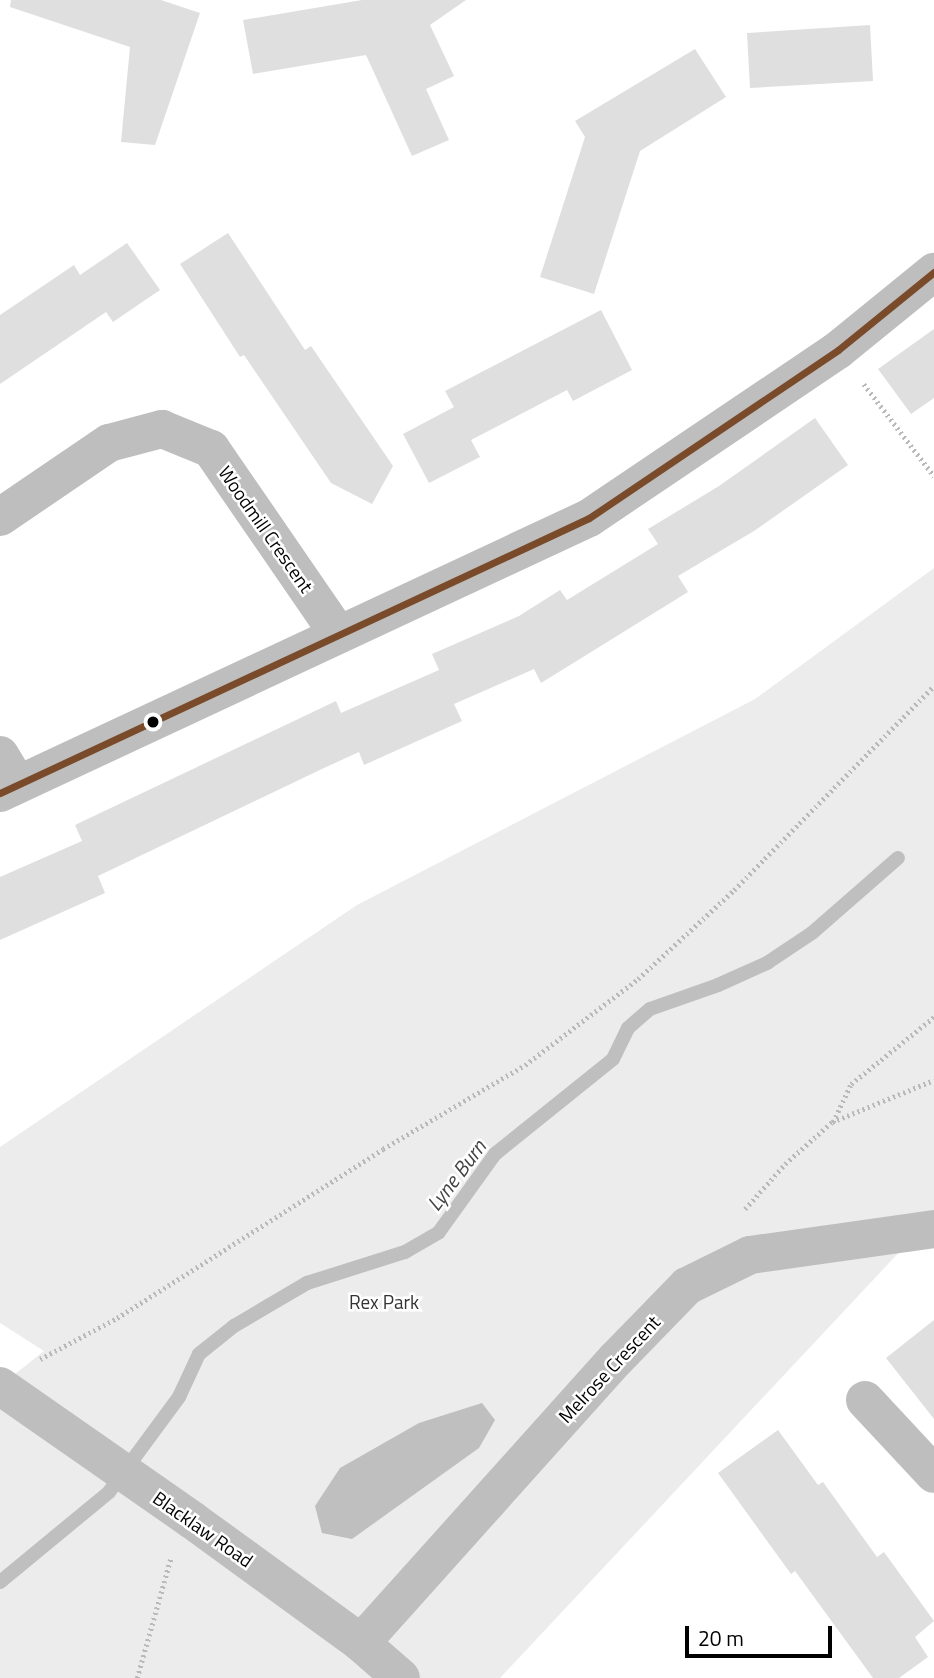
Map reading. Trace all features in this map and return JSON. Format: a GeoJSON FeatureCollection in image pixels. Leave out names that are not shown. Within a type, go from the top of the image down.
{"type":"FeatureCollection","features":[{"type":"Feature","properties":{"kind":"street"},"geometry":{"type":"LineString","coordinates":[[6,777],[589,518],[838,350],[934,272]]}},
{"type":"Feature","properties":{"kind":"street","name":"Woodmill Crescent"},"geometry":{"type":"LineString","coordinates":[[0,517],[109,443],[162,429],[211,449],[337,632]]}},
{"type":"Feature","properties":{"kind":"street","name":"Melrose Crescent"},"geometry":{"type":"LineString","coordinates":[[361,1643],[616,1359],[687,1286],[750,1255],[934,1229]]}},
{"type":"Feature","properties":{"kind":"street","name":"Blacklaw Road"},"geometry":{"type":"LineString","coordinates":[[13,1395],[361,1643],[401,1678]]}},
{"type":"Feature","properties":{"kind":"street"},"geometry":{"type":"LineString","coordinates":[[865,1400],[934,1474]]}},
{"type":"Feature","properties":{"kind":"path"},"geometry":{"type":"LineString","coordinates":[[838,350],[934,476]]}},
{"type":"Feature","properties":{"kind":"path"},"geometry":{"type":"LineString","coordinates":[[35,1362],[117,1318],[383,1149],[536,1057],[638,979],[734,890],[934,686]]}},
{"type":"Feature","properties":{"kind":"path"},"geometry":{"type":"LineString","coordinates":[[832,1122],[851,1084],[934,1017]]}},
{"type":"Feature","properties":{"kind":"path"},"geometry":{"type":"LineString","coordinates":[[733,1264],[735,1222],[785,1164],[832,1122],[934,1080]]}},
{"type":"Feature","properties":{"kind":"path"},"geometry":{"type":"LineString","coordinates":[[137,1678],[185,1515]]}},
{"type":"Feature","properties":{"kind":"green space","name":"Rex Park"},"geometry":{"type":"Polygon","coordinates":[[[934,568],[934,1215],[500,1678],[0,1678],[0,1386],[44,1351],[0,1323],[0,1147],[357,905],[755,699],[934,568]]]}},
{"type":"Feature","properties":{"kind":"shaded area"},"geometry":{"type":"Polygon","coordinates":[[[482,1403],[495,1420],[479,1448],[352,1539],[322,1533],[315,1506],[340,1468],[419,1423],[482,1403]]]}},
{"type":"Feature","properties":{"kind":"building"},"geometry":{"type":"Polygon","coordinates":[[[11,0],[161,0],[200,13],[155,145],[121,142],[130,47],[10,7],[11,0]]]}},
{"type":"Feature","properties":{"kind":"building"},"geometry":{"type":"Polygon","coordinates":[[[362,0],[466,0],[430,25],[454,76],[426,89],[449,140],[412,156],[366,55],[253,74],[243,20],[362,0]]]}},
{"type":"Feature","properties":{"kind":"building"},"geometry":{"type":"Polygon","coordinates":[[[870,25],[873,81],[750,88],[747,33],[870,25]]]}},
{"type":"Feature","properties":{"kind":"building"},"geometry":{"type":"Polygon","coordinates":[[[695,49],[726,97],[640,151],[594,294],[540,277],[585,137],[575,121],[695,49]]]}},
{"type":"Feature","properties":{"kind":"building"},"geometry":{"type":"Polygon","coordinates":[[[228,233],[305,350],[311,346],[393,466],[372,504],[331,483],[244,355],[240,357],[180,264],[228,233]]]}},
{"type":"Feature","properties":{"kind":"building"},"geometry":{"type":"Polygon","coordinates":[[[127,243],[160,290],[113,322],[106,312],[0,384],[0,315],[74,265],[80,275],[127,243]]]}},
{"type":"Feature","properties":{"kind":"building"},"geometry":{"type":"Polygon","coordinates":[[[601,310],[632,370],[573,401],[567,390],[471,440],[480,457],[429,483],[403,434],[454,407],[445,391],[601,310]]]}},
{"type":"Feature","properties":{"kind":"building"},"geometry":{"type":"Polygon","coordinates":[[[934,329],[934,398],[911,414],[878,369],[934,329]]]}},
{"type":"Feature","properties":{"kind":"building"},"geometry":{"type":"Polygon","coordinates":[[[815,418],[848,465],[754,531],[678,576],[688,592],[541,683],[534,669],[454,704],[462,721],[364,765],[359,752],[324,768],[98,876],[105,893],[0,940],[0,877],[82,841],[75,825],[336,701],[341,713],[439,670],[432,654],[519,616],[560,590],[567,600],[658,544],[648,529],[719,486],[815,418]]]}},
{"type":"Feature","properties":{"kind":"building"},"geometry":{"type":"Polygon","coordinates":[[[934,1320],[934,1419],[886,1358],[934,1320]]]}},
{"type":"Feature","properties":{"kind":"building"},"geometry":{"type":"Polygon","coordinates":[[[778,1430],[818,1485],[823,1482],[877,1557],[884,1552],[934,1621],[915,1637],[928,1657],[899,1678],[873,1678],[795,1571],[791,1574],[718,1473],[778,1430]]]}},
{"type":"Feature","properties":{"kind":"waterway","name":"Lyne Burn"},"geometry":{"type":"LineString","coordinates":[[0,1582],[109,1492],[179,1397],[199,1354],[234,1326],[307,1283],[405,1252],[439,1232],[495,1154],[613,1059],[628,1028],[650,1009],[718,985],[767,963],[812,933],[898,858]]}},
{"type":"Feature","properties":{"kind":"transit line"},"geometry":{"type":"LineString","coordinates":[[0,793],[589,518],[838,350],[934,272]]}}]}
